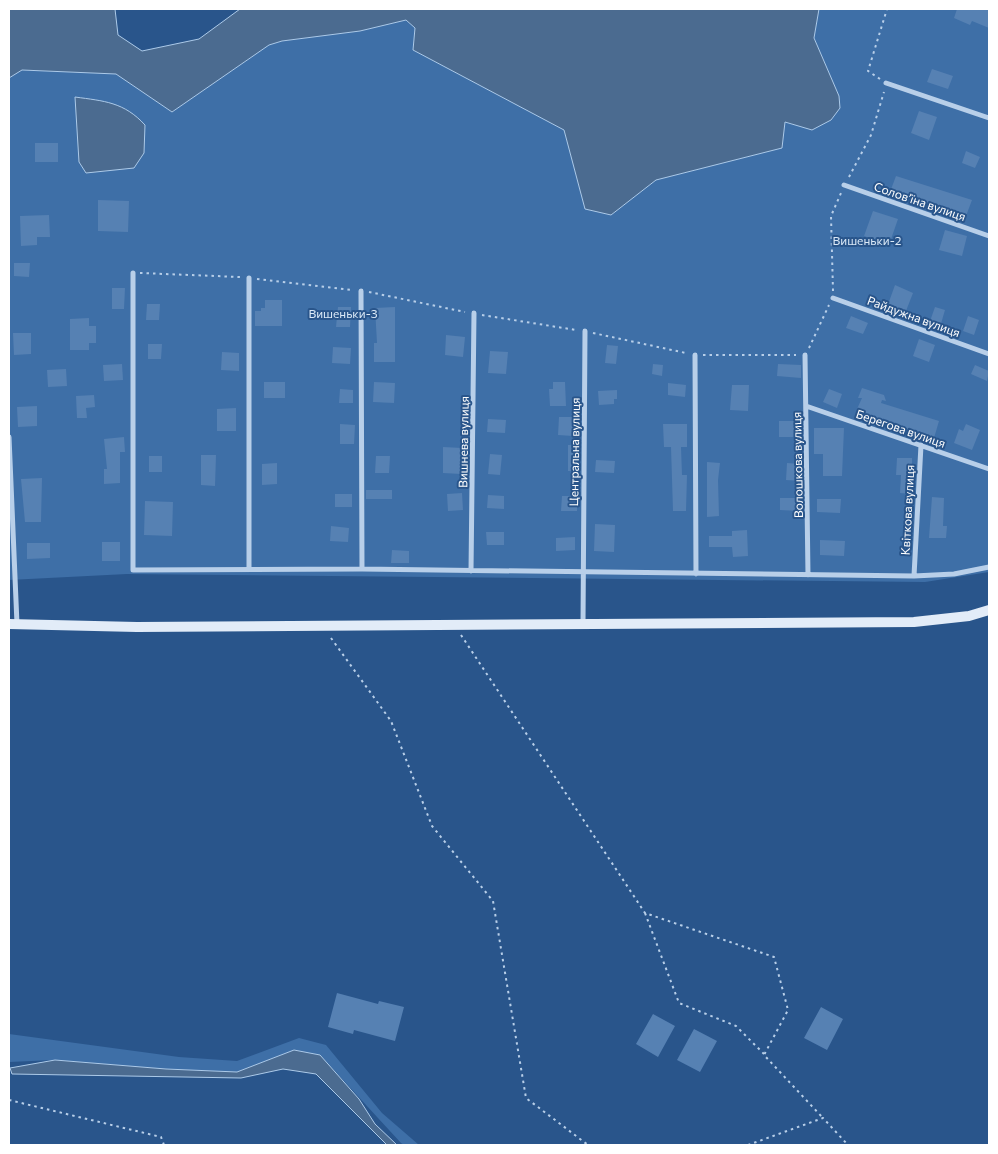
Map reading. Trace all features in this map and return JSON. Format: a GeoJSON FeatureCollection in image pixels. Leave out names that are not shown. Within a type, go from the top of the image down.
{"type":"FeatureCollection","features":[{"type":"Feature","properties":{"kind":"street"},"geometry":{"type":"LineString","coordinates":[[886,83],[989,118]]}},
{"type":"Feature","properties":{"kind":"street","name":"Соловʼїна вулиця"},"geometry":{"type":"LineString","coordinates":[[844,185],[989,236]]}},
{"type":"Feature","properties":{"kind":"street"},"geometry":{"type":"LineString","coordinates":[[133,273],[133,570],[362,569],[471,572],[914,576],[954,574],[989,567]]}},
{"type":"Feature","properties":{"kind":"street"},"geometry":{"type":"LineString","coordinates":[[249,278],[249,569]]}},
{"type":"Feature","properties":{"kind":"street"},"geometry":{"type":"LineString","coordinates":[[361,291],[362,569]]}},
{"type":"Feature","properties":{"kind":"street","name":"Райдужна вулиця"},"geometry":{"type":"LineString","coordinates":[[833,298],[989,354]]}},
{"type":"Feature","properties":{"kind":"street","name":"Вишнева вулиця"},"geometry":{"type":"LineString","coordinates":[[471,572],[474,314]]}},
{"type":"Feature","properties":{"kind":"street","name":"Центральна вулиця"},"geometry":{"type":"LineString","coordinates":[[583,624],[585,331]]}},
{"type":"Feature","properties":{"kind":"street"},"geometry":{"type":"LineString","coordinates":[[695,355],[696,574]]}},
{"type":"Feature","properties":{"kind":"street","name":"Волошкова вулиця"},"geometry":{"type":"LineString","coordinates":[[805,355],[808,575]]}},
{"type":"Feature","properties":{"kind":"street","name":"Берегова вулиця"},"geometry":{"type":"LineString","coordinates":[[806,406],[989,469]]}},
{"type":"Feature","properties":{"kind":"street"},"geometry":{"type":"LineString","coordinates":[[9,437],[15,580],[13,624],[138,627],[914,622],[969,616],[989,610]]}},
{"type":"Feature","properties":{"kind":"street","name":"Квіткова вулиця"},"geometry":{"type":"LineString","coordinates":[[914,576],[920,445]]}},
{"type":"Feature","properties":{"kind":"path"},"geometry":{"type":"LineString","coordinates":[[133,273],[249,278],[361,291],[474,314],[585,331],[695,355],[805,355],[833,298],[831,216],[844,185],[871,135],[886,83],[868,71],[886,9]]}},
{"type":"Feature","properties":{"kind":"path"},"geometry":{"type":"LineString","coordinates":[[454,625],[645,913],[679,1003],[736,1026],[848,1145]]}},
{"type":"Feature","properties":{"kind":"path"},"geometry":{"type":"LineString","coordinates":[[323,626],[391,721],[432,826],[493,901],[526,1098],[588,1145]]}},
{"type":"Feature","properties":{"kind":"path"},"geometry":{"type":"LineString","coordinates":[[645,913],[774,957],[788,1010],[764,1055]]}},
{"type":"Feature","properties":{"kind":"path"},"geometry":{"type":"LineString","coordinates":[[9,1100],[161,1137],[164,1145]]}},
{"type":"Feature","properties":{"kind":"path"},"geometry":{"type":"LineString","coordinates":[[748,1145],[823,1118]]}},
{"type":"Feature","properties":{"kind":"green space","name":"Вишеньки-3"},"geometry":{"type":"Polygon","coordinates":[[[819,9],[989,9],[989,572],[925,582],[127,574],[9,580],[9,78],[22,70],[116,74],[172,112],[269,45],[282,41],[360,31],[406,20],[415,28],[413,50],[564,130],[585,208],[611,215],[656,180],[782,148],[785,122],[796,125],[829,73],[814,38],[819,9]]]}},
{"type":"Feature","properties":{"kind":"green space"},"geometry":{"type":"Polygon","coordinates":[[[9,1034],[179,1057],[237,1061],[299,1038],[326,1045],[382,1113],[419,1145],[404,1145],[401,1143],[320,1055],[294,1050],[237,1072],[166,1069],[55,1060],[9,1062],[9,1034]]]}},
{"type":"Feature","properties":{"kind":"shaded area"},"geometry":{"type":"Polygon","coordinates":[[[9,9],[115,9],[118,35],[142,51],[199,39],[240,9],[819,9],[814,38],[839,96],[840,108],[831,120],[812,130],[785,122],[782,148],[656,180],[611,215],[585,209],[564,130],[413,50],[415,28],[406,20],[360,31],[282,41],[269,45],[172,112],[116,74],[22,70],[9,78],[9,9]]]}},
{"type":"Feature","properties":{"kind":"shaded area"},"geometry":{"type":"Polygon","coordinates":[[[75,97],[121,107],[137,117],[145,125],[144,153],[134,168],[86,173],[79,162],[75,97]]]}},
{"type":"Feature","properties":{"kind":"shaded area"},"geometry":{"type":"Polygon","coordinates":[[[294,1050],[320,1055],[359,1099],[375,1124],[397,1145],[387,1145],[316,1074],[283,1069],[241,1078],[12,1074],[10,1068],[55,1060],[166,1069],[237,1072],[294,1050]]]}},
{"type":"Feature","properties":{"kind":"building"},"geometry":{"type":"Polygon","coordinates":[[[957,9],[989,9],[989,28],[972,21],[970,25],[954,18],[957,9]]]}},
{"type":"Feature","properties":{"kind":"building"},"geometry":{"type":"Polygon","coordinates":[[[932,69],[953,76],[948,89],[927,82],[932,69]]]}},
{"type":"Feature","properties":{"kind":"building"},"geometry":{"type":"Polygon","coordinates":[[[919,111],[937,117],[929,140],[911,133],[919,111]]]}},
{"type":"Feature","properties":{"kind":"building"},"geometry":{"type":"Polygon","coordinates":[[[35,143],[58,143],[58,162],[35,162],[35,143]]]}},
{"type":"Feature","properties":{"kind":"building"},"geometry":{"type":"Polygon","coordinates":[[[966,151],[980,157],[975,168],[962,163],[966,151]]]}},
{"type":"Feature","properties":{"kind":"building"},"geometry":{"type":"Polygon","coordinates":[[[896,176],[972,200],[966,216],[890,192],[896,176]]]}},
{"type":"Feature","properties":{"kind":"building"},"geometry":{"type":"Polygon","coordinates":[[[98,200],[129,201],[128,232],[98,231],[98,200]]]}},
{"type":"Feature","properties":{"kind":"building"},"geometry":{"type":"Polygon","coordinates":[[[873,211],[898,219],[889,245],[864,236],[873,211]]]}},
{"type":"Feature","properties":{"kind":"building"},"geometry":{"type":"Polygon","coordinates":[[[49,215],[50,237],[37,237],[37,245],[21,246],[20,216],[49,215]]]}},
{"type":"Feature","properties":{"kind":"building"},"geometry":{"type":"Polygon","coordinates":[[[945,230],[967,236],[962,256],[939,250],[945,230]]]}},
{"type":"Feature","properties":{"kind":"building"},"geometry":{"type":"Polygon","coordinates":[[[14,263],[30,263],[29,277],[14,276],[14,263]]]}},
{"type":"Feature","properties":{"kind":"building"},"geometry":{"type":"Polygon","coordinates":[[[895,285],[913,293],[904,316],[886,310],[895,285]]]}},
{"type":"Feature","properties":{"kind":"building"},"geometry":{"type":"Polygon","coordinates":[[[112,288],[125,288],[124,309],[112,309],[112,288]]]}},
{"type":"Feature","properties":{"kind":"building"},"geometry":{"type":"Polygon","coordinates":[[[265,300],[282,300],[282,326],[255,326],[255,311],[261,311],[261,308],[265,308],[265,300]]]}},
{"type":"Feature","properties":{"kind":"building"},"geometry":{"type":"Polygon","coordinates":[[[147,304],[160,304],[159,320],[146,320],[147,304]]]}},
{"type":"Feature","properties":{"kind":"building"},"geometry":{"type":"Polygon","coordinates":[[[338,307],[351,307],[350,327],[336,327],[338,307]]]}},
{"type":"Feature","properties":{"kind":"building"},"geometry":{"type":"Polygon","coordinates":[[[395,307],[395,362],[374,362],[374,343],[377,343],[375,308],[395,307]]]}},
{"type":"Feature","properties":{"kind":"building"},"geometry":{"type":"Polygon","coordinates":[[[935,307],[945,310],[940,327],[929,324],[935,307]]]}},
{"type":"Feature","properties":{"kind":"building"},"geometry":{"type":"Polygon","coordinates":[[[851,316],[868,323],[863,334],[846,328],[851,316]]]}},
{"type":"Feature","properties":{"kind":"building"},"geometry":{"type":"Polygon","coordinates":[[[968,316],[979,320],[974,335],[963,331],[968,316]]]}},
{"type":"Feature","properties":{"kind":"building"},"geometry":{"type":"Polygon","coordinates":[[[89,318],[89,326],[96,326],[96,343],[89,343],[89,350],[70,350],[70,319],[89,318]]]}},
{"type":"Feature","properties":{"kind":"building"},"geometry":{"type":"Polygon","coordinates":[[[13,333],[31,333],[31,354],[14,355],[13,333]]]}},
{"type":"Feature","properties":{"kind":"building"},"geometry":{"type":"Polygon","coordinates":[[[446,335],[465,337],[463,357],[445,355],[446,335]]]}},
{"type":"Feature","properties":{"kind":"building"},"geometry":{"type":"Polygon","coordinates":[[[919,339],[935,345],[929,362],[913,356],[919,339]]]}},
{"type":"Feature","properties":{"kind":"building"},"geometry":{"type":"Polygon","coordinates":[[[148,344],[162,344],[161,359],[148,359],[148,344]]]}},
{"type":"Feature","properties":{"kind":"building"},"geometry":{"type":"Polygon","coordinates":[[[607,345],[618,346],[616,364],[605,363],[607,345]]]}},
{"type":"Feature","properties":{"kind":"building"},"geometry":{"type":"Polygon","coordinates":[[[333,347],[351,348],[350,364],[332,363],[333,347]]]}},
{"type":"Feature","properties":{"kind":"building"},"geometry":{"type":"Polygon","coordinates":[[[490,351],[508,352],[506,374],[488,373],[490,351]]]}},
{"type":"Feature","properties":{"kind":"building"},"geometry":{"type":"Polygon","coordinates":[[[222,352],[239,353],[239,371],[221,370],[222,352]]]}},
{"type":"Feature","properties":{"kind":"building"},"geometry":{"type":"Polygon","coordinates":[[[122,364],[123,380],[104,381],[103,365],[122,364]]]}},
{"type":"Feature","properties":{"kind":"building"},"geometry":{"type":"Polygon","coordinates":[[[653,364],[663,365],[662,376],[652,374],[653,364]]]}},
{"type":"Feature","properties":{"kind":"building"},"geometry":{"type":"Polygon","coordinates":[[[778,364],[801,365],[801,378],[777,376],[778,364]]]}},
{"type":"Feature","properties":{"kind":"building"},"geometry":{"type":"Polygon","coordinates":[[[975,365],[989,371],[987,381],[971,374],[975,365]]]}},
{"type":"Feature","properties":{"kind":"building"},"geometry":{"type":"Polygon","coordinates":[[[66,369],[67,386],[48,387],[47,370],[66,369]]]}},
{"type":"Feature","properties":{"kind":"building"},"geometry":{"type":"Polygon","coordinates":[[[264,382],[285,382],[285,398],[264,398],[264,382]]]}},
{"type":"Feature","properties":{"kind":"building"},"geometry":{"type":"Polygon","coordinates":[[[374,382],[395,383],[394,403],[373,402],[374,382]]]}},
{"type":"Feature","properties":{"kind":"building"},"geometry":{"type":"Polygon","coordinates":[[[553,382],[565,382],[566,406],[550,406],[549,389],[553,389],[553,382]]]}},
{"type":"Feature","properties":{"kind":"building"},"geometry":{"type":"Polygon","coordinates":[[[668,383],[686,385],[685,397],[668,395],[668,383]]]}},
{"type":"Feature","properties":{"kind":"building"},"geometry":{"type":"Polygon","coordinates":[[[732,385],[749,385],[748,411],[730,410],[732,385]]]}},
{"type":"Feature","properties":{"kind":"building"},"geometry":{"type":"Polygon","coordinates":[[[862,388],[884,395],[886,401],[882,400],[881,403],[939,421],[934,438],[866,417],[867,414],[857,409],[862,398],[858,398],[862,388]]]}},
{"type":"Feature","properties":{"kind":"building"},"geometry":{"type":"Polygon","coordinates":[[[340,389],[353,390],[353,403],[339,403],[340,389]]]}},
{"type":"Feature","properties":{"kind":"building"},"geometry":{"type":"Polygon","coordinates":[[[829,389],[842,394],[837,408],[823,402],[829,389]]]}},
{"type":"Feature","properties":{"kind":"building"},"geometry":{"type":"Polygon","coordinates":[[[617,390],[617,399],[614,399],[614,404],[599,405],[598,391],[617,390]]]}},
{"type":"Feature","properties":{"kind":"building"},"geometry":{"type":"Polygon","coordinates":[[[94,395],[95,407],[86,408],[87,418],[77,418],[76,396],[94,395]]]}},
{"type":"Feature","properties":{"kind":"building"},"geometry":{"type":"Polygon","coordinates":[[[37,406],[37,426],[18,427],[17,407],[37,406]]]}},
{"type":"Feature","properties":{"kind":"building"},"geometry":{"type":"Polygon","coordinates":[[[236,408],[236,431],[217,431],[217,409],[236,408]]]}},
{"type":"Feature","properties":{"kind":"building"},"geometry":{"type":"Polygon","coordinates":[[[559,417],[574,417],[573,436],[558,435],[559,417]]]}},
{"type":"Feature","properties":{"kind":"building"},"geometry":{"type":"Polygon","coordinates":[[[488,419],[506,420],[505,433],[487,432],[488,419]]]}},
{"type":"Feature","properties":{"kind":"building"},"geometry":{"type":"Polygon","coordinates":[[[779,421],[800,421],[800,437],[779,437],[779,421]]]}},
{"type":"Feature","properties":{"kind":"building"},"geometry":{"type":"Polygon","coordinates":[[[340,424],[355,425],[354,444],[340,444],[340,424]]]}},
{"type":"Feature","properties":{"kind":"building"},"geometry":{"type":"Polygon","coordinates":[[[663,424],[687,424],[687,447],[681,447],[682,475],[687,475],[686,511],[673,511],[671,447],[664,447],[663,424]]]}},
{"type":"Feature","properties":{"kind":"building"},"geometry":{"type":"Polygon","coordinates":[[[966,424],[980,430],[972,450],[954,443],[959,429],[963,431],[966,424]]]}},
{"type":"Feature","properties":{"kind":"building"},"geometry":{"type":"Polygon","coordinates":[[[814,428],[844,428],[842,476],[823,476],[823,454],[814,454],[814,428]]]}},
{"type":"Feature","properties":{"kind":"building"},"geometry":{"type":"Polygon","coordinates":[[[124,437],[125,452],[120,452],[120,483],[104,484],[104,469],[107,469],[104,439],[124,437]]]}},
{"type":"Feature","properties":{"kind":"building"},"geometry":{"type":"Polygon","coordinates":[[[568,445],[577,445],[577,471],[568,471],[568,445]]]}},
{"type":"Feature","properties":{"kind":"building"},"geometry":{"type":"Polygon","coordinates":[[[443,447],[462,448],[461,474],[443,473],[443,447]]]}},
{"type":"Feature","properties":{"kind":"building"},"geometry":{"type":"Polygon","coordinates":[[[490,454],[502,455],[500,475],[488,474],[490,454]]]}},
{"type":"Feature","properties":{"kind":"building"},"geometry":{"type":"Polygon","coordinates":[[[201,455],[216,455],[215,486],[201,485],[201,455]]]}},
{"type":"Feature","properties":{"kind":"building"},"geometry":{"type":"Polygon","coordinates":[[[149,456],[162,456],[162,472],[149,472],[149,456]]]}},
{"type":"Feature","properties":{"kind":"building"},"geometry":{"type":"Polygon","coordinates":[[[376,456],[390,456],[389,473],[375,473],[376,456]]]}},
{"type":"Feature","properties":{"kind":"building"},"geometry":{"type":"Polygon","coordinates":[[[897,458],[912,458],[912,494],[900,493],[901,475],[896,475],[897,458]]]}},
{"type":"Feature","properties":{"kind":"building"},"geometry":{"type":"Polygon","coordinates":[[[596,460],[615,461],[614,473],[595,472],[596,460]]]}},
{"type":"Feature","properties":{"kind":"building"},"geometry":{"type":"Polygon","coordinates":[[[707,462],[720,463],[718,480],[719,516],[707,517],[707,462]]]}},
{"type":"Feature","properties":{"kind":"building"},"geometry":{"type":"Polygon","coordinates":[[[277,463],[277,484],[262,485],[262,464],[277,463]]]}},
{"type":"Feature","properties":{"kind":"building"},"geometry":{"type":"Polygon","coordinates":[[[787,463],[801,464],[800,481],[786,480],[787,463]]]}},
{"type":"Feature","properties":{"kind":"building"},"geometry":{"type":"Polygon","coordinates":[[[42,478],[41,522],[25,522],[21,479],[42,478]]]}},
{"type":"Feature","properties":{"kind":"building"},"geometry":{"type":"Polygon","coordinates":[[[366,490],[392,490],[392,499],[366,499],[366,490]]]}},
{"type":"Feature","properties":{"kind":"building"},"geometry":{"type":"Polygon","coordinates":[[[462,493],[463,510],[448,511],[447,494],[462,493]]]}},
{"type":"Feature","properties":{"kind":"building"},"geometry":{"type":"Polygon","coordinates":[[[335,494],[352,494],[352,507],[335,507],[335,494]]]}},
{"type":"Feature","properties":{"kind":"building"},"geometry":{"type":"Polygon","coordinates":[[[488,495],[504,496],[504,509],[487,508],[488,495]]]}},
{"type":"Feature","properties":{"kind":"building"},"geometry":{"type":"Polygon","coordinates":[[[562,496],[577,496],[577,511],[561,511],[562,496]]]}},
{"type":"Feature","properties":{"kind":"building"},"geometry":{"type":"Polygon","coordinates":[[[932,497],[944,498],[943,526],[947,526],[946,538],[929,538],[932,497]]]}},
{"type":"Feature","properties":{"kind":"building"},"geometry":{"type":"Polygon","coordinates":[[[780,498],[798,498],[798,511],[780,510],[780,498]]]}},
{"type":"Feature","properties":{"kind":"building"},"geometry":{"type":"Polygon","coordinates":[[[817,499],[841,499],[840,513],[817,512],[817,499]]]}},
{"type":"Feature","properties":{"kind":"building"},"geometry":{"type":"Polygon","coordinates":[[[145,501],[173,502],[172,536],[144,535],[145,501]]]}},
{"type":"Feature","properties":{"kind":"building"},"geometry":{"type":"Polygon","coordinates":[[[595,524],[615,525],[614,552],[594,551],[595,524]]]}},
{"type":"Feature","properties":{"kind":"building"},"geometry":{"type":"Polygon","coordinates":[[[331,526],[349,528],[348,542],[330,541],[331,526]]]}},
{"type":"Feature","properties":{"kind":"building"},"geometry":{"type":"Polygon","coordinates":[[[747,530],[748,556],[733,557],[732,547],[709,547],[709,536],[732,536],[732,531],[747,530]]]}},
{"type":"Feature","properties":{"kind":"building"},"geometry":{"type":"Polygon","coordinates":[[[486,532],[504,532],[504,545],[487,545],[486,532]]]}},
{"type":"Feature","properties":{"kind":"building"},"geometry":{"type":"Polygon","coordinates":[[[575,537],[575,550],[556,551],[556,538],[575,537]]]}},
{"type":"Feature","properties":{"kind":"building"},"geometry":{"type":"Polygon","coordinates":[[[820,540],[845,541],[844,556],[820,555],[820,540]]]}},
{"type":"Feature","properties":{"kind":"building"},"geometry":{"type":"Polygon","coordinates":[[[102,542],[120,542],[120,561],[102,561],[102,542]]]}},
{"type":"Feature","properties":{"kind":"building"},"geometry":{"type":"Polygon","coordinates":[[[27,543],[50,543],[50,558],[27,559],[27,543]]]}},
{"type":"Feature","properties":{"kind":"building"},"geometry":{"type":"Polygon","coordinates":[[[392,550],[409,551],[409,563],[391,563],[392,550]]]}},
{"type":"Feature","properties":{"kind":"building"},"geometry":{"type":"Polygon","coordinates":[[[337,993],[378,1004],[379,1001],[404,1007],[395,1041],[354,1030],[353,1034],[328,1027],[337,993]]]}},
{"type":"Feature","properties":{"kind":"building"},"geometry":{"type":"Polygon","coordinates":[[[821,1007],[843,1019],[827,1050],[804,1038],[821,1007]]]}},
{"type":"Feature","properties":{"kind":"building"},"geometry":{"type":"Polygon","coordinates":[[[653,1014],[675,1026],[658,1057],[636,1044],[653,1014]]]}},
{"type":"Feature","properties":{"kind":"building"},"geometry":{"type":"Polygon","coordinates":[[[694,1029],[717,1041],[700,1072],[677,1060],[694,1029]]]}},
{"type":"Feature","properties":{"kind":"park label","name":"Вишеньки-2"},"geometry":{"type":"Point","coordinates":[867,240]}}]}
